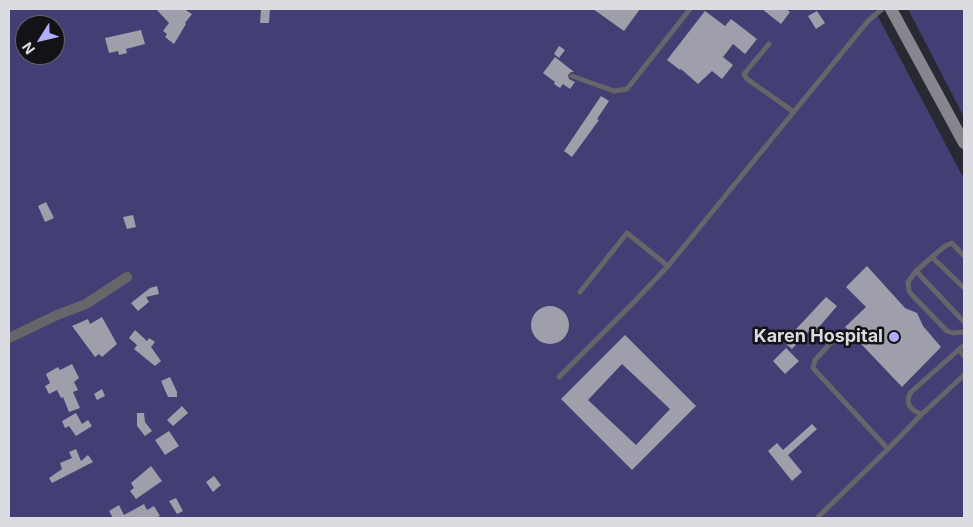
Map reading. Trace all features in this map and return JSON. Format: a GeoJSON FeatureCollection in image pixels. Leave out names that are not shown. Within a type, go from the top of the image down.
{"type":"FeatureCollection","features":[{"type":"Feature","properties":{"kind":"main road"},"geometry":{"type":"LineString","coordinates":[[891,9],[964,143]]}},
{"type":"Feature","properties":{"kind":"street"},"geometry":{"type":"LineString","coordinates":[[9,338],[57,315],[86,304],[127,277]]}},
{"type":"Feature","properties":{"kind":"lane"},"geometry":{"type":"LineString","coordinates":[[572,76],[614,91],[626,90],[690,9]]}},
{"type":"Feature","properties":{"kind":"lane"},"geometry":{"type":"LineString","coordinates":[[559,376],[668,266],[868,21],[882,9]]}},
{"type":"Feature","properties":{"kind":"lane"},"geometry":{"type":"LineString","coordinates":[[769,44],[744,74],[747,79],[794,112]]}},
{"type":"Feature","properties":{"kind":"lane"},"geometry":{"type":"LineString","coordinates":[[580,292],[627,233],[668,266]]}},
{"type":"Feature","properties":{"kind":"lane"},"geometry":{"type":"LineString","coordinates":[[964,256],[952,243],[945,246],[916,270],[908,282],[909,291],[947,331],[953,333],[964,332]]}},
{"type":"Feature","properties":{"kind":"lane"},"geometry":{"type":"LineString","coordinates":[[932,258],[964,288]]}},
{"type":"Feature","properties":{"kind":"lane"},"geometry":{"type":"LineString","coordinates":[[916,270],[964,322]]}},
{"type":"Feature","properties":{"kind":"lane"},"geometry":{"type":"LineString","coordinates":[[839,334],[815,360],[813,368],[888,449]]}},
{"type":"Feature","properties":{"kind":"lane"},"geometry":{"type":"LineString","coordinates":[[922,414],[915,413],[910,408],[909,395],[964,345]]}},
{"type":"Feature","properties":{"kind":"lane"},"geometry":{"type":"LineString","coordinates":[[959,350],[964,356]]}},
{"type":"Feature","properties":{"kind":"lane"},"geometry":{"type":"LineString","coordinates":[[817,518],[964,375]]}},
{"type":"Feature","properties":{"kind":"shaded area"},"geometry":{"type":"Polygon","coordinates":[[[9,9],[874,9],[964,179],[964,518],[9,518],[9,9]]]}},
{"type":"Feature","properties":{"kind":"shaded area"},"geometry":{"type":"Polygon","coordinates":[[[908,9],[964,9],[964,117],[908,9]]]}},
{"type":"Feature","properties":{"kind":"building"},"geometry":{"type":"Polygon","coordinates":[[[156,9],[184,9],[192,14],[174,44],[165,37],[167,34],[163,31],[169,23],[156,9]]]}},
{"type":"Feature","properties":{"kind":"building"},"geometry":{"type":"Polygon","coordinates":[[[261,9],[270,9],[269,23],[260,23],[261,9]]]}},
{"type":"Feature","properties":{"kind":"building"},"geometry":{"type":"Polygon","coordinates":[[[593,9],[640,9],[624,31],[593,9]]]}},
{"type":"Feature","properties":{"kind":"building"},"geometry":{"type":"Polygon","coordinates":[[[762,9],[786,9],[790,12],[781,24],[762,9]]]}},
{"type":"Feature","properties":{"kind":"building"},"geometry":{"type":"Polygon","coordinates":[[[705,11],[725,26],[731,19],[757,39],[745,54],[733,44],[723,57],[733,65],[722,79],[712,71],[698,84],[667,60],[705,11]]]}},
{"type":"Feature","properties":{"kind":"building"},"geometry":{"type":"Polygon","coordinates":[[[817,11],[825,23],[816,29],[808,16],[817,11]]]}},
{"type":"Feature","properties":{"kind":"building"},"geometry":{"type":"Polygon","coordinates":[[[141,30],[145,44],[126,49],[127,53],[119,55],[118,51],[109,53],[105,38],[141,30]]]}},
{"type":"Feature","properties":{"kind":"building"},"geometry":{"type":"Polygon","coordinates":[[[559,46],[565,50],[559,58],[554,54],[559,46]]]}},
{"type":"Feature","properties":{"kind":"building"},"geometry":{"type":"Polygon","coordinates":[[[555,57],[574,72],[568,75],[569,79],[575,82],[570,89],[563,84],[560,88],[543,73],[555,57]]]}},
{"type":"Feature","properties":{"kind":"building"},"geometry":{"type":"Polygon","coordinates":[[[601,96],[609,101],[597,119],[599,120],[572,157],[564,151],[601,96]]]}},
{"type":"Feature","properties":{"kind":"building"},"geometry":{"type":"Polygon","coordinates":[[[46,202],[54,218],[45,222],[38,206],[46,202]]]}},
{"type":"Feature","properties":{"kind":"building"},"geometry":{"type":"Polygon","coordinates":[[[133,215],[136,227],[127,229],[123,217],[133,215]]]}},
{"type":"Feature","properties":{"kind":"building","name":"Karen Hospital"},"geometry":{"type":"Polygon","coordinates":[[[867,266],[905,308],[917,313],[923,326],[941,347],[902,387],[845,327],[866,307],[846,287],[867,266]]]}},
{"type":"Feature","properties":{"kind":"building"},"geometry":{"type":"Polygon","coordinates":[[[157,286],[159,294],[146,297],[149,302],[138,311],[131,303],[150,288],[157,286]]]}},
{"type":"Feature","properties":{"kind":"building"},"geometry":{"type":"Polygon","coordinates":[[[826,297],[837,306],[819,327],[828,335],[821,342],[809,331],[792,349],[784,342],[826,297]]]}},
{"type":"Feature","properties":{"kind":"building"},"geometry":{"type":"Polygon","coordinates":[[[550,306],[564,311],[569,325],[564,339],[550,344],[536,339],[531,325],[536,311],[550,306]]]}},
{"type":"Feature","properties":{"kind":"building"},"geometry":{"type":"Polygon","coordinates":[[[102,317],[117,344],[102,357],[99,354],[95,357],[72,326],[88,319],[90,324],[102,317]]]}},
{"type":"Feature","properties":{"kind":"building"},"geometry":{"type":"Polygon","coordinates":[[[135,330],[147,341],[149,338],[155,342],[151,347],[161,361],[155,366],[134,349],[137,345],[129,338],[135,330]]]}},
{"type":"Feature","properties":{"kind":"building"},"geometry":{"type":"Polygon","coordinates":[[[625,335],[696,406],[632,470],[561,399],[625,335]],[[622,364],[588,400],[636,445],[670,409],[622,364]]]}},
{"type":"Feature","properties":{"kind":"building"},"geometry":{"type":"Polygon","coordinates":[[[786,348],[799,361],[785,374],[773,361],[786,348]]]}},
{"type":"Feature","properties":{"kind":"building"},"geometry":{"type":"Polygon","coordinates":[[[72,364],[79,378],[74,382],[78,390],[73,392],[80,408],[69,412],[63,397],[61,398],[57,390],[49,394],[45,386],[50,383],[46,374],[58,367],[60,370],[72,364]]]}},
{"type":"Feature","properties":{"kind":"building"},"geometry":{"type":"Polygon","coordinates":[[[170,377],[177,392],[177,397],[168,397],[161,381],[170,377]]]}},
{"type":"Feature","properties":{"kind":"building"},"geometry":{"type":"Polygon","coordinates":[[[102,389],[105,396],[97,400],[94,394],[102,389]]]}},
{"type":"Feature","properties":{"kind":"building"},"geometry":{"type":"Polygon","coordinates":[[[182,406],[188,413],[173,426],[167,420],[182,406]]]}},
{"type":"Feature","properties":{"kind":"building"},"geometry":{"type":"Polygon","coordinates":[[[76,413],[82,424],[88,420],[92,426],[76,436],[69,426],[65,428],[62,421],[76,413]]]}},
{"type":"Feature","properties":{"kind":"building"},"geometry":{"type":"Polygon","coordinates":[[[137,413],[144,413],[145,422],[152,431],[145,436],[137,426],[137,413]]]}},
{"type":"Feature","properties":{"kind":"building"},"geometry":{"type":"Polygon","coordinates":[[[812,424],[817,429],[788,455],[802,472],[792,481],[768,451],[777,443],[783,450],[812,424]]]}},
{"type":"Feature","properties":{"kind":"building"},"geometry":{"type":"Polygon","coordinates":[[[169,431],[179,446],[165,455],[155,440],[169,431]]]}},
{"type":"Feature","properties":{"kind":"building"},"geometry":{"type":"Polygon","coordinates":[[[76,449],[81,461],[88,455],[93,462],[52,483],[49,478],[62,469],[60,463],[72,458],[69,452],[76,449]]]}},
{"type":"Feature","properties":{"kind":"building"},"geometry":{"type":"Polygon","coordinates":[[[151,466],[162,481],[136,499],[130,491],[134,488],[131,483],[151,466]]]}},
{"type":"Feature","properties":{"kind":"building"},"geometry":{"type":"Polygon","coordinates":[[[214,476],[221,485],[213,492],[206,482],[214,476]]]}},
{"type":"Feature","properties":{"kind":"building"},"geometry":{"type":"Polygon","coordinates":[[[176,498],[183,511],[177,514],[169,501],[176,498]]]}},
{"type":"Feature","properties":{"kind":"building"},"geometry":{"type":"Polygon","coordinates":[[[144,504],[147,510],[154,506],[160,516],[155,518],[113,518],[109,511],[119,505],[124,515],[144,504]]]}},
{"type":"Feature","properties":{"kind":"place","name":"Karen Hospital"},"geometry":{"type":"Point","coordinates":[894,337]}}]}
